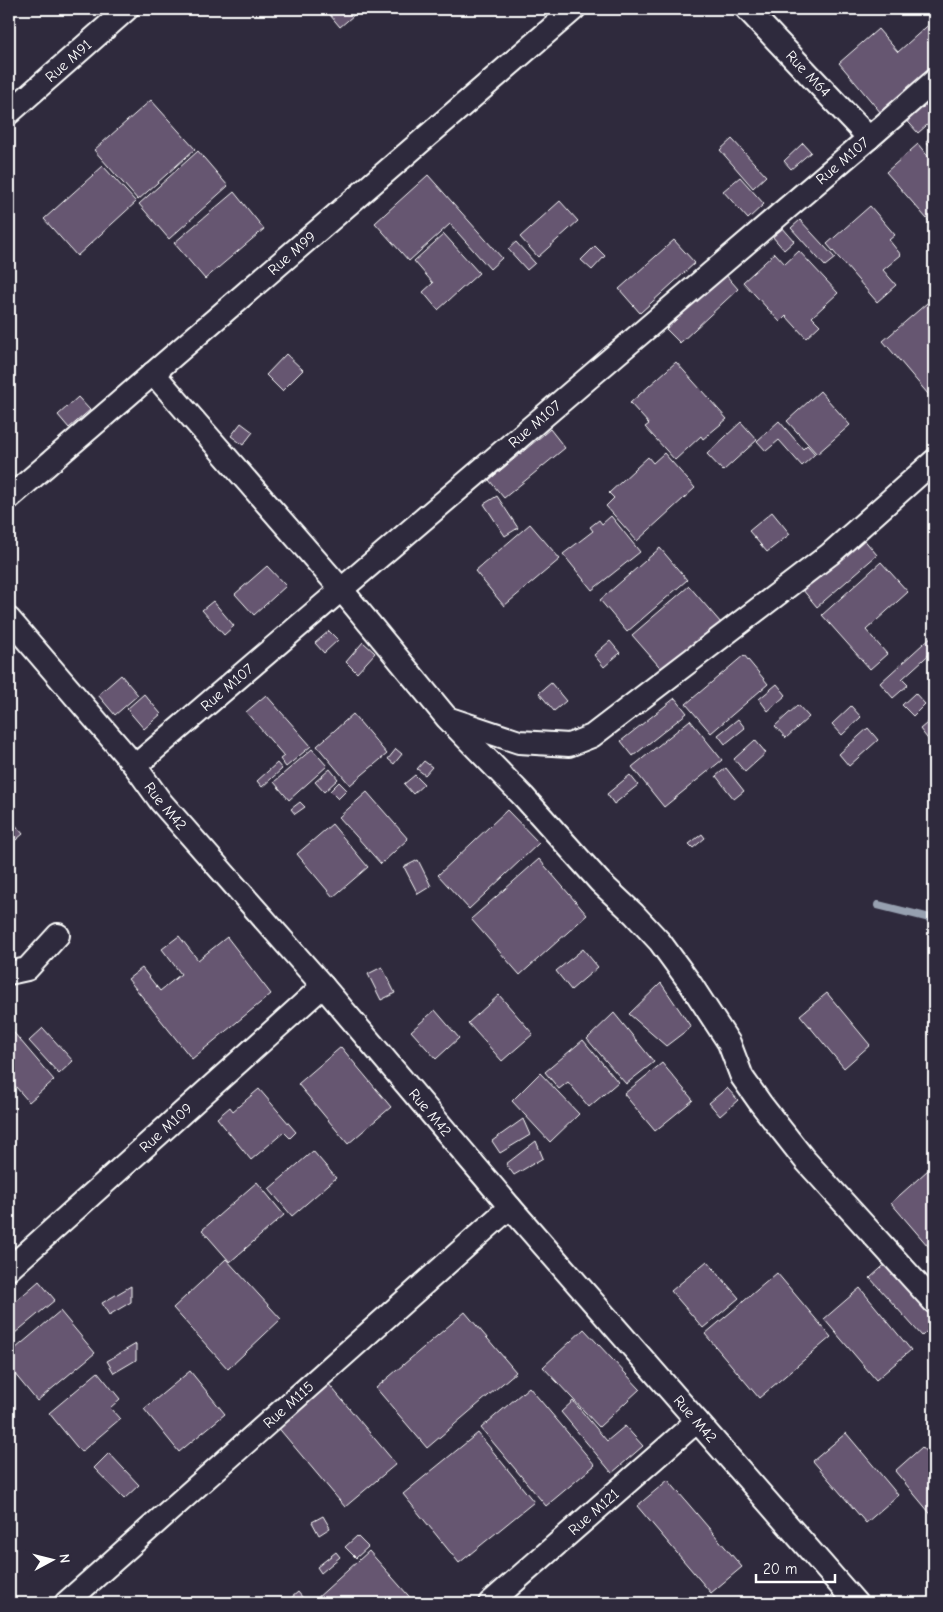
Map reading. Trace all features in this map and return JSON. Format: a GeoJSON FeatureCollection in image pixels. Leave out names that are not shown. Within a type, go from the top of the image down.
{"type":"FeatureCollection","features":[{"type":"Feature","properties":{"kind":"street","name":"Rue M91"},"geometry":{"type":"LineString","coordinates":[[9,113],[127,9]]}},
{"type":"Feature","properties":{"kind":"street","name":"Rue M99"},"geometry":{"type":"LineString","coordinates":[[9,498],[574,9]]}},
{"type":"Feature","properties":{"kind":"street","name":"Rue M64"},"geometry":{"type":"LineString","coordinates":[[747,9],[869,138]]}},
{"type":"Feature","properties":{"kind":"street","name":"Rue M107"},"geometry":{"type":"LineString","coordinates":[[135,766],[934,81]]}},
{"type":"Feature","properties":{"kind":"street"},"geometry":{"type":"LineString","coordinates":[[153,373],[341,589],[446,718],[523,796],[600,882],[660,942],[690,983],[729,1043],[742,1077],[761,1104],[805,1160],[934,1302]]}},
{"type":"Feature","properties":{"kind":"street"},"geometry":{"type":"LineString","coordinates":[[446,718],[519,742],[569,745],[592,736],[830,554],[934,461]]}},
{"type":"Feature","properties":{"kind":"street","name":"Rue M42"},"geometry":{"type":"LineString","coordinates":[[9,619],[135,766],[161,802],[324,986],[510,1207],[856,1603]]}},
{"type":"Feature","properties":{"kind":"street"},"geometry":{"type":"LineString","coordinates":[[9,973],[27,969],[58,935]]}},
{"type":"Feature","properties":{"kind":"street","name":"Rue M109"},"geometry":{"type":"LineString","coordinates":[[9,1269],[324,986]]}},
{"type":"Feature","properties":{"kind":"street","name":"Rue M115"},"geometry":{"type":"LineString","coordinates":[[66,1603],[510,1207]]}},
{"type":"Feature","properties":{"kind":"street","name":"Rue M121"},"geometry":{"type":"LineString","coordinates":[[490,1603],[697,1421]]}},
{"type":"Feature","properties":{"kind":"building"},"geometry":{"type":"Polygon","coordinates":[[[325,9],[361,9],[340,27],[325,9]]]}},
{"type":"Feature","properties":{"kind":"building"},"geometry":{"type":"Polygon","coordinates":[[[934,20],[934,68],[881,113],[839,63],[878,29],[898,52],[934,20]]]}},
{"type":"Feature","properties":{"kind":"building"},"geometry":{"type":"Polygon","coordinates":[[[934,89],[934,119],[918,133],[903,116],[934,89]]]}},
{"type":"Feature","properties":{"kind":"building"},"geometry":{"type":"Polygon","coordinates":[[[151,100],[195,149],[138,200],[94,150],[151,100]]]}},
{"type":"Feature","properties":{"kind":"building"},"geometry":{"type":"Polygon","coordinates":[[[934,134],[934,151],[926,141],[934,134]]]}},
{"type":"Feature","properties":{"kind":"building"},"geometry":{"type":"Polygon","coordinates":[[[732,139],[766,176],[753,188],[720,150],[732,139]]]}},
{"type":"Feature","properties":{"kind":"building"},"geometry":{"type":"Polygon","coordinates":[[[803,143],[811,152],[791,169],[784,161],[803,143]]]}},
{"type":"Feature","properties":{"kind":"building"},"geometry":{"type":"Polygon","coordinates":[[[918,144],[934,164],[934,227],[886,172],[918,144]]]}},
{"type":"Feature","properties":{"kind":"building"},"geometry":{"type":"Polygon","coordinates":[[[198,151],[228,186],[169,239],[139,204],[198,151]]]}},
{"type":"Feature","properties":{"kind":"building"},"geometry":{"type":"Polygon","coordinates":[[[103,166],[136,202],[77,256],[44,219],[103,166]]]}},
{"type":"Feature","properties":{"kind":"building"},"geometry":{"type":"Polygon","coordinates":[[[428,175],[502,258],[490,269],[450,224],[409,261],[375,223],[428,175]]]}},
{"type":"Feature","properties":{"kind":"building"},"geometry":{"type":"Polygon","coordinates":[[[740,177],[764,204],[748,219],[723,191],[740,177]]]}},
{"type":"Feature","properties":{"kind":"building"},"geometry":{"type":"Polygon","coordinates":[[[234,192],[264,229],[205,279],[174,243],[234,192]]]}},
{"type":"Feature","properties":{"kind":"building"},"geometry":{"type":"Polygon","coordinates":[[[560,201],[578,221],[538,257],[520,237],[560,201]]]}},
{"type":"Feature","properties":{"kind":"building"},"geometry":{"type":"Polygon","coordinates":[[[870,206],[895,235],[889,240],[901,255],[883,270],[896,285],[877,302],[827,244],[870,206]]]}},
{"type":"Feature","properties":{"kind":"building"},"geometry":{"type":"Polygon","coordinates":[[[800,220],[835,258],[825,266],[791,228],[800,220]]]}},
{"type":"Feature","properties":{"kind":"building"},"geometry":{"type":"Polygon","coordinates":[[[782,227],[794,241],[784,250],[772,236],[782,227]]]}},
{"type":"Feature","properties":{"kind":"building"},"geometry":{"type":"Polygon","coordinates":[[[444,234],[479,273],[438,310],[423,292],[433,283],[414,261],[444,234]]]}},
{"type":"Feature","properties":{"kind":"building"},"geometry":{"type":"Polygon","coordinates":[[[674,240],[695,263],[640,313],[619,289],[674,240]]]}},
{"type":"Feature","properties":{"kind":"building"},"geometry":{"type":"Polygon","coordinates":[[[516,242],[535,263],[527,270],[508,249],[516,242]]]}},
{"type":"Feature","properties":{"kind":"building"},"geometry":{"type":"Polygon","coordinates":[[[595,246],[605,256],[592,270],[581,260],[595,246]]]}},
{"type":"Feature","properties":{"kind":"building"},"geometry":{"type":"Polygon","coordinates":[[[799,251],[838,293],[812,317],[820,325],[806,338],[786,316],[780,322],[743,282],[775,253],[785,264],[799,251]]]}},
{"type":"Feature","properties":{"kind":"building"},"geometry":{"type":"Polygon","coordinates":[[[725,274],[738,289],[680,343],[666,329],[725,274]]]}},
{"type":"Feature","properties":{"kind":"building"},"geometry":{"type":"Polygon","coordinates":[[[934,297],[934,401],[883,341],[934,297]]]}},
{"type":"Feature","properties":{"kind":"building"},"geometry":{"type":"Polygon","coordinates":[[[286,354],[303,370],[282,391],[266,375],[286,354]]]}},
{"type":"Feature","properties":{"kind":"building"},"geometry":{"type":"Polygon","coordinates":[[[676,362],[727,419],[703,439],[701,436],[675,460],[645,427],[649,424],[630,403],[676,362]]]}},
{"type":"Feature","properties":{"kind":"building"},"geometry":{"type":"Polygon","coordinates":[[[820,391],[850,425],[817,454],[787,421],[820,391]]]}},
{"type":"Feature","properties":{"kind":"building"},"geometry":{"type":"Polygon","coordinates":[[[78,397],[90,410],[69,428],[58,415],[78,397]]]}},
{"type":"Feature","properties":{"kind":"building"},"geometry":{"type":"Polygon","coordinates":[[[779,421],[803,449],[807,445],[815,454],[802,466],[779,440],[766,451],[757,441],[779,421]]]}},
{"type":"Feature","properties":{"kind":"building"},"geometry":{"type":"Polygon","coordinates":[[[741,422],[757,440],[723,471],[707,454],[741,422]]]}},
{"type":"Feature","properties":{"kind":"building"},"geometry":{"type":"Polygon","coordinates":[[[241,423],[253,432],[243,445],[231,436],[241,423]]]}},
{"type":"Feature","properties":{"kind":"building"},"geometry":{"type":"Polygon","coordinates":[[[550,429],[565,448],[504,498],[489,480],[550,429]]]}},
{"type":"Feature","properties":{"kind":"building"},"geometry":{"type":"Polygon","coordinates":[[[664,453],[695,488],[637,541],[606,506],[614,498],[609,493],[648,457],[653,463],[664,453]]]}},
{"type":"Feature","properties":{"kind":"building"},"geometry":{"type":"Polygon","coordinates":[[[497,496],[518,528],[505,536],[484,504],[497,496]]]}},
{"type":"Feature","properties":{"kind":"building"},"geometry":{"type":"Polygon","coordinates":[[[772,512],[790,534],[767,552],[749,531],[772,512]]]}},
{"type":"Feature","properties":{"kind":"building"},"geometry":{"type":"Polygon","coordinates":[[[611,516],[640,552],[592,590],[563,554],[593,531],[590,527],[599,520],[602,524],[611,516]]]}},
{"type":"Feature","properties":{"kind":"building"},"geometry":{"type":"Polygon","coordinates":[[[530,524],[560,559],[504,606],[475,571],[530,524]]]}},
{"type":"Feature","properties":{"kind":"building"},"geometry":{"type":"Polygon","coordinates":[[[862,537],[877,555],[817,607],[802,589],[862,537]]]}},
{"type":"Feature","properties":{"kind":"building"},"geometry":{"type":"Polygon","coordinates":[[[660,548],[687,580],[627,632],[600,600],[660,548]]]}},
{"type":"Feature","properties":{"kind":"building"},"geometry":{"type":"Polygon","coordinates":[[[881,562],[908,592],[866,630],[887,654],[870,669],[822,615],[881,562]]]}},
{"type":"Feature","properties":{"kind":"building"},"geometry":{"type":"Polygon","coordinates":[[[267,566],[286,586],[254,615],[235,594],[267,566]]]}},
{"type":"Feature","properties":{"kind":"building"},"geometry":{"type":"Polygon","coordinates":[[[689,586],[721,623],[665,673],[632,635],[689,586]]]}},
{"type":"Feature","properties":{"kind":"building"},"geometry":{"type":"Polygon","coordinates":[[[213,601],[234,626],[224,635],[202,610],[213,601]]]}},
{"type":"Feature","properties":{"kind":"building"},"geometry":{"type":"Polygon","coordinates":[[[329,631],[338,640],[324,653],[315,643],[329,631]]]}},
{"type":"Feature","properties":{"kind":"building"},"geometry":{"type":"Polygon","coordinates":[[[934,634],[934,650],[902,679],[908,685],[893,698],[880,683],[934,634]]]}},
{"type":"Feature","properties":{"kind":"building"},"geometry":{"type":"Polygon","coordinates":[[[610,641],[620,653],[604,667],[594,655],[610,641]]]}},
{"type":"Feature","properties":{"kind":"building"},"geometry":{"type":"Polygon","coordinates":[[[363,642],[375,653],[357,673],[346,662],[363,642]]]}},
{"type":"Feature","properties":{"kind":"building"},"geometry":{"type":"Polygon","coordinates":[[[744,655],[768,684],[711,733],[686,704],[744,655]]]}},
{"type":"Feature","properties":{"kind":"building"},"geometry":{"type":"Polygon","coordinates":[[[121,675],[138,695],[115,715],[98,695],[121,675]]]}},
{"type":"Feature","properties":{"kind":"building"},"geometry":{"type":"Polygon","coordinates":[[[551,683],[566,701],[554,711],[539,693],[551,683]]]}},
{"type":"Feature","properties":{"kind":"building"},"geometry":{"type":"Polygon","coordinates":[[[777,684],[786,695],[768,711],[759,699],[777,684]]]}},
{"type":"Feature","properties":{"kind":"building"},"geometry":{"type":"Polygon","coordinates":[[[915,693],[925,704],[913,716],[902,705],[915,693]]]}},
{"type":"Feature","properties":{"kind":"building"},"geometry":{"type":"Polygon","coordinates":[[[144,694],[161,714],[144,729],[127,709],[144,694]]]}},
{"type":"Feature","properties":{"kind":"building"},"geometry":{"type":"Polygon","coordinates":[[[266,695],[311,746],[286,767],[280,759],[284,756],[246,712],[266,695]]]}},
{"type":"Feature","properties":{"kind":"building"},"geometry":{"type":"Polygon","coordinates":[[[675,698],[687,713],[633,756],[621,741],[675,698]]]}},
{"type":"Feature","properties":{"kind":"building"},"geometry":{"type":"Polygon","coordinates":[[[798,705],[809,717],[786,738],[775,726],[798,705]]]}},
{"type":"Feature","properties":{"kind":"building"},"geometry":{"type":"Polygon","coordinates":[[[851,706],[861,717],[842,735],[832,724],[851,706]]]}},
{"type":"Feature","properties":{"kind":"building"},"geometry":{"type":"Polygon","coordinates":[[[353,714],[387,754],[350,785],[317,746],[353,714]]]}},
{"type":"Feature","properties":{"kind":"building"},"geometry":{"type":"Polygon","coordinates":[[[933,718],[934,720],[934,747],[920,729],[933,718]]]}},
{"type":"Feature","properties":{"kind":"building"},"geometry":{"type":"Polygon","coordinates":[[[738,719],[745,728],[725,744],[718,735],[738,719]]]}},
{"type":"Feature","properties":{"kind":"building"},"geometry":{"type":"Polygon","coordinates":[[[690,720],[722,760],[664,807],[632,767],[690,720]]]}},
{"type":"Feature","properties":{"kind":"building"},"geometry":{"type":"Polygon","coordinates":[[[868,728],[878,740],[849,766],[839,754],[868,728]]]}},
{"type":"Feature","properties":{"kind":"building"},"geometry":{"type":"Polygon","coordinates":[[[755,740],[766,753],[745,772],[734,759],[755,740]]]}},
{"type":"Feature","properties":{"kind":"building"},"geometry":{"type":"Polygon","coordinates":[[[312,749],[327,766],[289,800],[274,782],[312,749]]]}},
{"type":"Feature","properties":{"kind":"building"},"geometry":{"type":"Polygon","coordinates":[[[396,749],[402,754],[394,764],[388,759],[396,749]]]}},
{"type":"Feature","properties":{"kind":"building"},"geometry":{"type":"Polygon","coordinates":[[[424,761],[432,767],[425,775],[417,769],[424,761]]]}},
{"type":"Feature","properties":{"kind":"building"},"geometry":{"type":"Polygon","coordinates":[[[277,763],[282,769],[262,787],[257,781],[277,763]]]}},
{"type":"Feature","properties":{"kind":"building"},"geometry":{"type":"Polygon","coordinates":[[[726,768],[744,791],[734,799],[716,776],[726,768]]]}},
{"type":"Feature","properties":{"kind":"building"},"geometry":{"type":"Polygon","coordinates":[[[330,769],[338,779],[324,792],[315,782],[330,769]]]}},
{"type":"Feature","properties":{"kind":"building"},"geometry":{"type":"Polygon","coordinates":[[[415,775],[424,784],[413,794],[404,784],[415,775]]]}},
{"type":"Feature","properties":{"kind":"building"},"geometry":{"type":"Polygon","coordinates":[[[630,775],[638,785],[614,804],[607,794],[630,775]]]}},
{"type":"Feature","properties":{"kind":"building"},"geometry":{"type":"Polygon","coordinates":[[[339,782],[347,790],[338,799],[330,791],[339,782]]]}},
{"type":"Feature","properties":{"kind":"building"},"geometry":{"type":"Polygon","coordinates":[[[367,792],[408,839],[381,864],[339,817],[367,792]]]}},
{"type":"Feature","properties":{"kind":"building"},"geometry":{"type":"Polygon","coordinates":[[[300,802],[305,807],[295,814],[291,809],[300,802]]]}},
{"type":"Feature","properties":{"kind":"building"},"geometry":{"type":"Polygon","coordinates":[[[507,810],[539,843],[469,909],[438,875],[507,810]]]}},
{"type":"Feature","properties":{"kind":"building"},"geometry":{"type":"Polygon","coordinates":[[[9,817],[23,834],[10,845],[9,843],[9,817]]]}},
{"type":"Feature","properties":{"kind":"building"},"geometry":{"type":"Polygon","coordinates":[[[332,824],[368,867],[333,897],[297,854],[332,824]]]}},
{"type":"Feature","properties":{"kind":"building"},"geometry":{"type":"Polygon","coordinates":[[[702,834],[705,838],[693,848],[689,844],[702,834]]]}},
{"type":"Feature","properties":{"kind":"building"},"geometry":{"type":"Polygon","coordinates":[[[539,859],[587,915],[520,975],[471,919],[539,859]]]}},
{"type":"Feature","properties":{"kind":"building"},"geometry":{"type":"Polygon","coordinates":[[[418,860],[431,886],[418,894],[404,867],[418,860]]]}},
{"type":"Feature","properties":{"kind":"building"},"geometry":{"type":"Polygon","coordinates":[[[179,936],[198,960],[227,937],[271,994],[192,1059],[128,979],[142,968],[160,991],[181,974],[162,949],[179,936]]]}},
{"type":"Feature","properties":{"kind":"building"},"geometry":{"type":"Polygon","coordinates":[[[583,949],[598,967],[571,990],[556,971],[583,949]]]}},
{"type":"Feature","properties":{"kind":"building"},"geometry":{"type":"Polygon","coordinates":[[[382,967],[395,993],[381,1000],[368,974],[382,967]]]}},
{"type":"Feature","properties":{"kind":"building"},"geometry":{"type":"Polygon","coordinates":[[[661,983],[691,1027],[666,1046],[629,1014],[661,983]]]}},
{"type":"Feature","properties":{"kind":"building"},"geometry":{"type":"Polygon","coordinates":[[[827,993],[870,1045],[844,1068],[800,1015],[827,993]]]}},
{"type":"Feature","properties":{"kind":"building"},"geometry":{"type":"Polygon","coordinates":[[[499,995],[533,1034],[502,1061],[468,1023],[499,995]]]}},
{"type":"Feature","properties":{"kind":"building"},"geometry":{"type":"Polygon","coordinates":[[[435,1010],[459,1038],[436,1059],[411,1031],[435,1010]]]}},
{"type":"Feature","properties":{"kind":"building"},"geometry":{"type":"Polygon","coordinates":[[[614,1013],[654,1062],[626,1084],[587,1039],[614,1013]]]}},
{"type":"Feature","properties":{"kind":"building"},"geometry":{"type":"Polygon","coordinates":[[[9,1027],[54,1080],[29,1102],[9,1079],[9,1027]]]}},
{"type":"Feature","properties":{"kind":"building"},"geometry":{"type":"Polygon","coordinates":[[[43,1028],[73,1061],[59,1074],[29,1041],[43,1028]]]}},
{"type":"Feature","properties":{"kind":"building"},"geometry":{"type":"Polygon","coordinates":[[[583,1040],[618,1082],[589,1107],[568,1082],[559,1089],[545,1072],[583,1040]]]}},
{"type":"Feature","properties":{"kind":"building"},"geometry":{"type":"Polygon","coordinates":[[[341,1047],[391,1107],[348,1144],[298,1084],[341,1047]]]}},
{"type":"Feature","properties":{"kind":"building"},"geometry":{"type":"Polygon","coordinates":[[[662,1063],[693,1100],[655,1131],[624,1094],[662,1063]]]}},
{"type":"Feature","properties":{"kind":"building"},"geometry":{"type":"Polygon","coordinates":[[[540,1073],[579,1114],[550,1142],[512,1101],[540,1073]]]}},
{"type":"Feature","properties":{"kind":"building"},"geometry":{"type":"Polygon","coordinates":[[[727,1088],[738,1100],[720,1116],[709,1103],[727,1088]]]}},
{"type":"Feature","properties":{"kind":"building"},"geometry":{"type":"Polygon","coordinates":[[[259,1089],[296,1132],[290,1138],[284,1132],[251,1160],[217,1118],[230,1107],[233,1111],[259,1089]]]}},
{"type":"Feature","properties":{"kind":"building"},"geometry":{"type":"Polygon","coordinates":[[[523,1119],[530,1135],[500,1153],[492,1141],[523,1119]]]}},
{"type":"Feature","properties":{"kind":"building"},"geometry":{"type":"Polygon","coordinates":[[[536,1141],[543,1158],[514,1175],[506,1164],[536,1141]]]}},
{"type":"Feature","properties":{"kind":"building"},"geometry":{"type":"Polygon","coordinates":[[[313,1151],[336,1178],[292,1216],[269,1189],[313,1151]]]}},
{"type":"Feature","properties":{"kind":"building"},"geometry":{"type":"Polygon","coordinates":[[[928,1170],[934,1177],[934,1253],[891,1203],[928,1170]]]}},
{"type":"Feature","properties":{"kind":"building"},"geometry":{"type":"Polygon","coordinates":[[[257,1182],[284,1215],[230,1262],[202,1230],[257,1182]]]}},
{"type":"Feature","properties":{"kind":"building"},"geometry":{"type":"Polygon","coordinates":[[[226,1259],[281,1319],[228,1369],[173,1308],[226,1259]]]}},
{"type":"Feature","properties":{"kind":"building"},"geometry":{"type":"Polygon","coordinates":[[[890,1260],[934,1308],[934,1324],[922,1336],[870,1278],[890,1260]]]}},
{"type":"Feature","properties":{"kind":"building"},"geometry":{"type":"Polygon","coordinates":[[[707,1261],[739,1298],[703,1328],[671,1291],[707,1261]]]}},
{"type":"Feature","properties":{"kind":"building"},"geometry":{"type":"Polygon","coordinates":[[[777,1273],[831,1337],[759,1398],[705,1334],[777,1273]]]}},
{"type":"Feature","properties":{"kind":"building"},"geometry":{"type":"Polygon","coordinates":[[[39,1281],[55,1300],[9,1338],[9,1307],[39,1281]]]}},
{"type":"Feature","properties":{"kind":"building"},"geometry":{"type":"Polygon","coordinates":[[[131,1286],[131,1302],[109,1315],[102,1303],[131,1286]]]}},
{"type":"Feature","properties":{"kind":"building"},"geometry":{"type":"Polygon","coordinates":[[[860,1288],[911,1350],[876,1380],[824,1319],[860,1288]]]}},
{"type":"Feature","properties":{"kind":"building"},"geometry":{"type":"Polygon","coordinates":[[[60,1311],[95,1353],[37,1401],[9,1367],[9,1354],[60,1311]]]}},
{"type":"Feature","properties":{"kind":"building"},"geometry":{"type":"Polygon","coordinates":[[[465,1312],[516,1372],[427,1448],[376,1388],[465,1312]]]}},
{"type":"Feature","properties":{"kind":"building"},"geometry":{"type":"Polygon","coordinates":[[[584,1329],[640,1389],[599,1427],[543,1367],[584,1329]]]}},
{"type":"Feature","properties":{"kind":"building"},"geometry":{"type":"Polygon","coordinates":[[[136,1344],[136,1360],[114,1373],[107,1361],[136,1344]]]}},
{"type":"Feature","properties":{"kind":"building"},"geometry":{"type":"Polygon","coordinates":[[[190,1371],[225,1414],[179,1452],[144,1409],[190,1371]]]}},
{"type":"Feature","properties":{"kind":"building"},"geometry":{"type":"Polygon","coordinates":[[[98,1372],[120,1399],[110,1408],[120,1419],[81,1452],[49,1413],[98,1372]]]}},
{"type":"Feature","properties":{"kind":"building"},"geometry":{"type":"Polygon","coordinates":[[[327,1382],[396,1464],[345,1507],[276,1425],[327,1382]]]}},
{"type":"Feature","properties":{"kind":"building"},"geometry":{"type":"Polygon","coordinates":[[[529,1387],[595,1465],[546,1506],[481,1428],[529,1387]]]}},
{"type":"Feature","properties":{"kind":"building"},"geometry":{"type":"Polygon","coordinates":[[[573,1401],[607,1441],[625,1426],[643,1446],[612,1473],[561,1412],[573,1401]]]}},
{"type":"Feature","properties":{"kind":"building"},"geometry":{"type":"Polygon","coordinates":[[[478,1433],[534,1502],[459,1563],[403,1494],[478,1433]]]}},
{"type":"Feature","properties":{"kind":"building"},"geometry":{"type":"Polygon","coordinates":[[[846,1433],[898,1495],[866,1523],[813,1461],[846,1433]]]}},
{"type":"Feature","properties":{"kind":"building"},"geometry":{"type":"Polygon","coordinates":[[[922,1447],[934,1461],[934,1518],[895,1471],[922,1447]]]}},
{"type":"Feature","properties":{"kind":"building"},"geometry":{"type":"Polygon","coordinates":[[[109,1453],[139,1485],[124,1499],[94,1468],[109,1453]]]}},
{"type":"Feature","properties":{"kind":"building"},"geometry":{"type":"Polygon","coordinates":[[[668,1480],[742,1567],[711,1593],[637,1506],[668,1480]]]}},
{"type":"Feature","properties":{"kind":"building"},"geometry":{"type":"Polygon","coordinates":[[[323,1516],[330,1528],[319,1535],[312,1522],[323,1516]]]}},
{"type":"Feature","properties":{"kind":"building"},"geometry":{"type":"Polygon","coordinates":[[[357,1536],[368,1547],[356,1558],[345,1547],[357,1536]]]}},
{"type":"Feature","properties":{"kind":"building"},"geometry":{"type":"Polygon","coordinates":[[[369,1551],[415,1603],[320,1603],[316,1599],[369,1551]]]}},
{"type":"Feature","properties":{"kind":"building"},"geometry":{"type":"Polygon","coordinates":[[[336,1552],[340,1557],[321,1573],[317,1567],[336,1552]]]}},
{"type":"Feature","properties":{"kind":"building"},"geometry":{"type":"Polygon","coordinates":[[[298,1592],[307,1603],[285,1603],[298,1592]]]}},
{"type":"Feature","properties":{"kind":"waterway"},"geometry":{"type":"LineString","coordinates":[[878,905],[934,919]]}}]}
